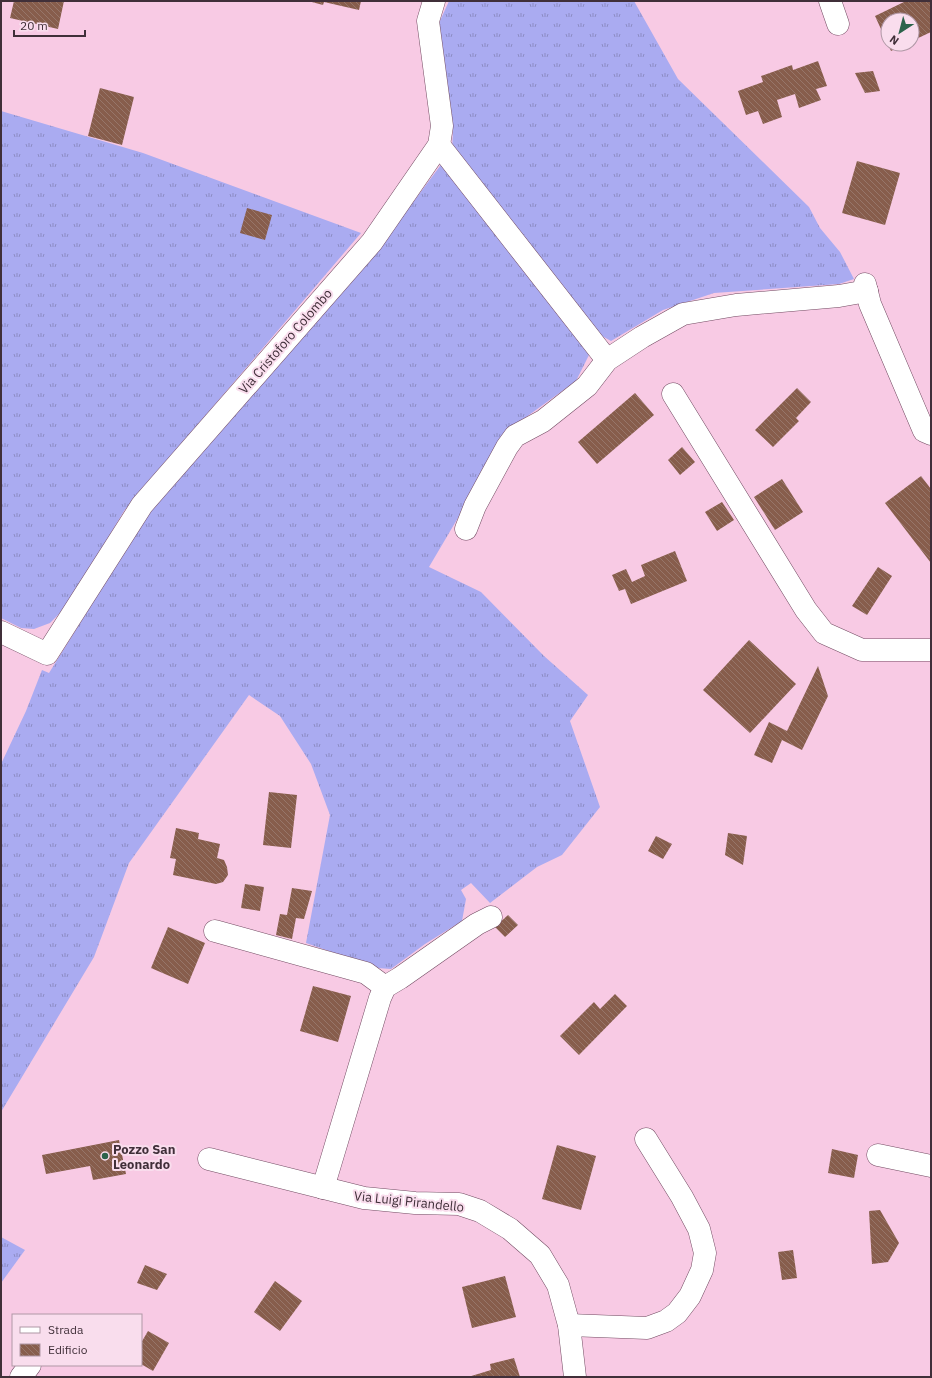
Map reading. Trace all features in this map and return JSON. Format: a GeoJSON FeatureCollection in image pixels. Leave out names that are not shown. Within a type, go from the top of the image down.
{"type":"FeatureCollection","features":[{"type":"Feature","properties":{"kind":"street","name":"Via Cristoforo Colombo"},"geometry":{"type":"LineString","coordinates":[[1,632],[47,654],[142,505],[372,242],[439,145],[442,126],[428,21],[434,1]]}},
{"type":"Feature","properties":{"kind":"street"},"geometry":{"type":"LineString","coordinates":[[830,1],[838,24]]}},
{"type":"Feature","properties":{"kind":"street"},"geometry":{"type":"LineString","coordinates":[[439,145],[607,360]]}},
{"type":"Feature","properties":{"kind":"street"},"geometry":{"type":"LineString","coordinates":[[466,529],[475,506],[507,447],[515,436],[543,421],[587,386],[607,360],[642,337],[683,314],[736,305],[840,296],[866,288],[870,304],[924,431],[931,434]]}},
{"type":"Feature","properties":{"kind":"street"},"geometry":{"type":"LineString","coordinates":[[673,394],[806,610],[824,632],[862,650],[931,650]]}},
{"type":"Feature","properties":{"kind":"street"},"geometry":{"type":"LineString","coordinates":[[323,1188],[380,998],[385,987],[476,924],[491,917]]}},
{"type":"Feature","properties":{"kind":"street"},"geometry":{"type":"LineString","coordinates":[[214,931],[366,973],[385,987]]}},
{"type":"Feature","properties":{"kind":"street"},"geometry":{"type":"LineString","coordinates":[[569,1325],[646,1328],[666,1321],[677,1313],[690,1296],[702,1270],[705,1253],[699,1229],[682,1197],[646,1139]]}},
{"type":"Feature","properties":{"kind":"street"},"geometry":{"type":"LineString","coordinates":[[878,1155],[931,1166]]}},
{"type":"Feature","properties":{"kind":"street","name":"Via Luigi Pirandello"},"geometry":{"type":"LineString","coordinates":[[209,1159],[364,1198],[415,1203],[459,1204],[480,1211],[510,1229],[540,1255],[558,1285],[569,1325],[575,1377]]}},
{"type":"Feature","properties":{"kind":"street"},"geometry":{"type":"LineString","coordinates":[[21,1377],[29,1366]]}},
{"type":"Feature","properties":{"kind":"green space"},"geometry":{"type":"Polygon","coordinates":[[[449,1],[634,1],[678,79],[809,207],[820,228],[840,252],[854,279],[839,284],[714,293],[663,310],[611,341],[591,330],[452,151],[453,130],[439,44],[439,23],[449,1]]]}},
{"type":"Feature","properties":{"kind":"green space"},"geometry":{"type":"Polygon","coordinates":[[[1,111],[143,153],[361,233],[124,511],[67,606],[50,623],[34,629],[21,628],[1,618],[1,111]]]}},
{"type":"Feature","properties":{"kind":"green space"},"geometry":{"type":"Polygon","coordinates":[[[443,162],[591,351],[576,381],[511,428],[429,567],[481,592],[544,656],[588,695],[570,721],[600,807],[562,855],[537,867],[490,903],[471,883],[461,890],[466,899],[462,921],[425,944],[391,969],[377,968],[306,943],[330,815],[311,764],[280,716],[249,695],[129,863],[94,957],[1,1112],[1,764],[26,711],[42,670],[49,673],[153,506],[376,252],[443,162]]]}},
{"type":"Feature","properties":{"kind":"green space"},"geometry":{"type":"Polygon","coordinates":[[[1,1237],[25,1250],[1,1283],[1,1237]]]}},
{"type":"Feature","properties":{"kind":"building"},"geometry":{"type":"Polygon","coordinates":[[[14,1],[64,1],[58,29],[10,18],[14,1]]]}},
{"type":"Feature","properties":{"kind":"building"},"geometry":{"type":"Polygon","coordinates":[[[308,1],[361,1],[359,10],[324,2],[323,5],[308,1]]]}},
{"type":"Feature","properties":{"kind":"building"},"geometry":{"type":"Polygon","coordinates":[[[906,1],[931,1],[931,32],[920,37],[920,12],[883,12],[906,1]]]}},
{"type":"Feature","properties":{"kind":"building"},"geometry":{"type":"Polygon","coordinates":[[[880,14],[880,27],[875,16],[880,14]]]}},
{"type":"Feature","properties":{"kind":"building"},"geometry":{"type":"Polygon","coordinates":[[[818,61],[827,86],[816,89],[821,100],[799,108],[795,94],[777,100],[782,117],[763,124],[758,111],[746,115],[738,91],[763,82],[761,76],[792,65],[793,70],[818,61]]]}},
{"type":"Feature","properties":{"kind":"building"},"geometry":{"type":"Polygon","coordinates":[[[873,71],[880,91],[865,93],[855,73],[873,71]]]}},
{"type":"Feature","properties":{"kind":"building"},"geometry":{"type":"Polygon","coordinates":[[[100,88],[134,97],[122,145],[88,136],[100,88]]]}},
{"type":"Feature","properties":{"kind":"building"},"geometry":{"type":"Polygon","coordinates":[[[857,161],[900,173],[885,225],[842,213],[857,161]]]}},
{"type":"Feature","properties":{"kind":"building"},"geometry":{"type":"Polygon","coordinates":[[[247,208],[272,215],[265,240],[240,233],[247,208]]]}},
{"type":"Feature","properties":{"kind":"building"},"geometry":{"type":"Polygon","coordinates":[[[797,388],[811,402],[796,418],[799,421],[773,447],[755,430],[797,388]]]}},
{"type":"Feature","properties":{"kind":"building"},"geometry":{"type":"Polygon","coordinates":[[[635,393],[654,415],[597,464],[578,442],[635,393]]]}},
{"type":"Feature","properties":{"kind":"building"},"geometry":{"type":"Polygon","coordinates":[[[682,447],[695,462],[680,475],[668,460],[682,447]]]}},
{"type":"Feature","properties":{"kind":"building"},"geometry":{"type":"Polygon","coordinates":[[[921,476],[931,489],[931,563],[885,503],[921,476]]]}},
{"type":"Feature","properties":{"kind":"building"},"geometry":{"type":"Polygon","coordinates":[[[782,479],[803,512],[775,530],[754,497],[782,479]]]}},
{"type":"Feature","properties":{"kind":"building"},"geometry":{"type":"Polygon","coordinates":[[[722,502],[734,520],[717,531],[705,512],[722,502]]]}},
{"type":"Feature","properties":{"kind":"building"},"geometry":{"type":"Polygon","coordinates":[[[675,551],[687,581],[631,604],[625,589],[619,591],[612,575],[626,569],[632,582],[645,576],[641,565],[675,551]]]}},
{"type":"Feature","properties":{"kind":"building"},"geometry":{"type":"Polygon","coordinates":[[[878,567],[892,576],[867,615],[852,606],[878,567]]]}},
{"type":"Feature","properties":{"kind":"building"},"geometry":{"type":"Polygon","coordinates":[[[749,640],[796,684],[750,733],[703,690],[749,640]]]}},
{"type":"Feature","properties":{"kind":"building"},"geometry":{"type":"Polygon","coordinates":[[[818,666],[828,696],[802,750],[782,740],[772,763],[754,755],[769,722],[787,731],[818,666]]]}},
{"type":"Feature","properties":{"kind":"building"},"geometry":{"type":"Polygon","coordinates":[[[269,792],[297,795],[291,848],[263,845],[269,792]]]}},
{"type":"Feature","properties":{"kind":"building"},"geometry":{"type":"Polygon","coordinates":[[[176,828],[199,833],[198,839],[220,844],[217,858],[224,860],[228,875],[223,882],[216,884],[173,875],[176,859],[170,858],[176,828]]]}},
{"type":"Feature","properties":{"kind":"building"},"geometry":{"type":"Polygon","coordinates":[[[728,833],[747,836],[743,865],[725,855],[728,833]]]}},
{"type":"Feature","properties":{"kind":"building"},"geometry":{"type":"Polygon","coordinates":[[[656,836],[672,844],[663,859],[648,851],[656,836]]]}},
{"type":"Feature","properties":{"kind":"building"},"geometry":{"type":"Polygon","coordinates":[[[245,884],[264,887],[260,911],[241,908],[245,884]]]}},
{"type":"Feature","properties":{"kind":"building"},"geometry":{"type":"Polygon","coordinates":[[[292,888],[312,891],[304,919],[296,918],[292,939],[276,935],[280,914],[287,915],[292,888]]]}},
{"type":"Feature","properties":{"kind":"building"},"geometry":{"type":"Polygon","coordinates":[[[508,915],[518,925],[505,937],[495,927],[508,915]]]}},
{"type":"Feature","properties":{"kind":"building"},"geometry":{"type":"Polygon","coordinates":[[[168,927],[205,943],[188,984],[151,968],[168,927]]]}},
{"type":"Feature","properties":{"kind":"building"},"geometry":{"type":"Polygon","coordinates":[[[313,986],[351,996],[338,1042],[300,1031],[313,986]]]}},
{"type":"Feature","properties":{"kind":"building"},"geometry":{"type":"Polygon","coordinates":[[[615,994],[627,1006],[579,1055],[560,1036],[594,1002],[600,1009],[615,994]]]}},
{"type":"Feature","properties":{"kind":"building"},"geometry":{"type":"Polygon","coordinates":[[[119,1140],[126,1174],[93,1180],[90,1166],[46,1174],[42,1155],[119,1140]]]}},
{"type":"Feature","properties":{"kind":"building"},"geometry":{"type":"Polygon","coordinates":[[[557,1145],[596,1156],[581,1210],[542,1199],[557,1145]]]}},
{"type":"Feature","properties":{"kind":"building"},"geometry":{"type":"Polygon","coordinates":[[[832,1149],[858,1155],[854,1178],[828,1173],[832,1149]]]}},
{"type":"Feature","properties":{"kind":"building"},"geometry":{"type":"Polygon","coordinates":[[[880,1210],[899,1243],[888,1262],[872,1264],[869,1211],[880,1210]]]}},
{"type":"Feature","properties":{"kind":"building"},"geometry":{"type":"Polygon","coordinates":[[[793,1250],[797,1278],[782,1280],[778,1252],[793,1250]]]}},
{"type":"Feature","properties":{"kind":"building"},"geometry":{"type":"Polygon","coordinates":[[[145,1265],[167,1274],[157,1290],[137,1283],[145,1265]]]}},
{"type":"Feature","properties":{"kind":"building"},"geometry":{"type":"Polygon","coordinates":[[[505,1276],[516,1317],[472,1328],[462,1287],[505,1276]]]}},
{"type":"Feature","properties":{"kind":"building"},"geometry":{"type":"Polygon","coordinates":[[[275,1281],[302,1301],[280,1331],[254,1312],[275,1281]]]}},
{"type":"Feature","properties":{"kind":"building"},"geometry":{"type":"Polygon","coordinates":[[[148,1331],[169,1343],[153,1371],[142,1365],[142,1341],[148,1331]]]}},
{"type":"Feature","properties":{"kind":"building"},"geometry":{"type":"Polygon","coordinates":[[[514,1358],[520,1377],[468,1377],[491,1370],[490,1364],[514,1358]]]}},
{"type":"Feature","properties":{"kind":"place","name":"Pozzo San Leonardo"},"geometry":{"type":"Point","coordinates":[105,1156]}}]}
